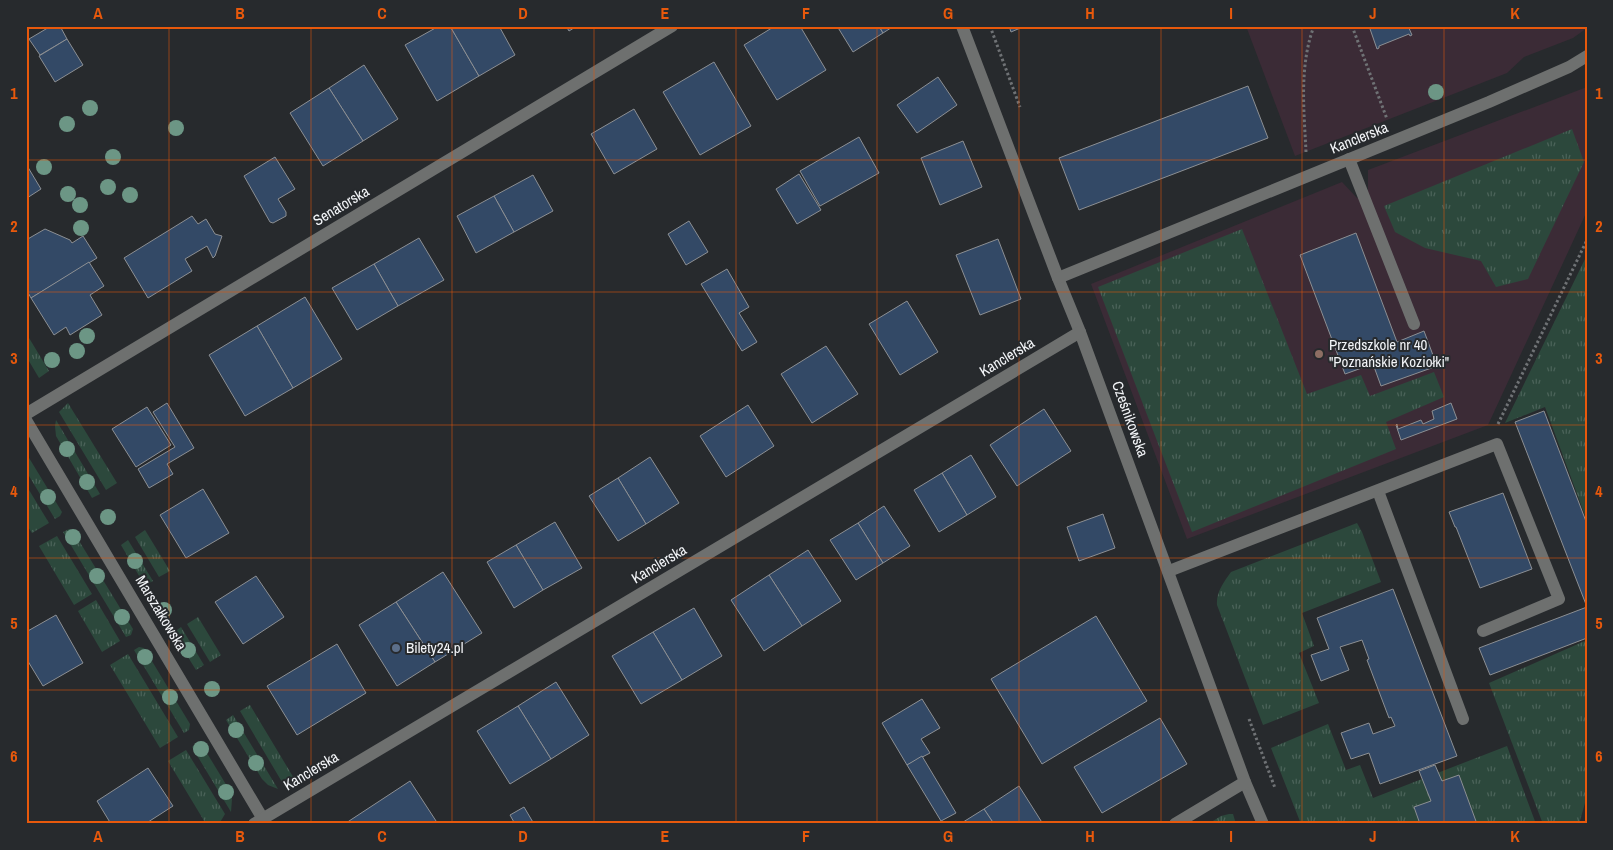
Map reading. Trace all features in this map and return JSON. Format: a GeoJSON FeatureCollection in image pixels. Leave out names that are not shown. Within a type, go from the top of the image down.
{"type":"FeatureCollection","features":[{"type":"Feature","properties":{"kind":"street","name":"Senatorska"},"geometry":{"type":"LineString","coordinates":[[26,414],[672,26]]}},
{"type":"Feature","properties":{"kind":"street","name":"Cześnikowska"},"geometry":{"type":"LineString","coordinates":[[962,26],[1080,332],[1245,782],[1263,824]]}},
{"type":"Feature","properties":{"kind":"street","name":"Kanclerska"},"geometry":{"type":"LineString","coordinates":[[1058,278],[1489,102],[1587,56]]}},
{"type":"Feature","properties":{"kind":"street"},"geometry":{"type":"LineString","coordinates":[[1349,159],[1414,324]]}},
{"type":"Feature","properties":{"kind":"street","name":"Kanclerska"},"geometry":{"type":"LineString","coordinates":[[261,822],[1080,332]]}},
{"type":"Feature","properties":{"kind":"street","name":"Marszałkowska"},"geometry":{"type":"LineString","coordinates":[[26,420],[261,822]]}},
{"type":"Feature","properties":{"kind":"street"},"geometry":{"type":"LineString","coordinates":[[1169,571],[1497,444],[1559,599],[1483,631]]}},
{"type":"Feature","properties":{"kind":"street"},"geometry":{"type":"LineString","coordinates":[[1378,491],[1463,719]]}},
{"type":"Feature","properties":{"kind":"street"},"geometry":{"type":"LineString","coordinates":[[1175,824],[1245,782]]}},
{"type":"Feature","properties":{"kind":"path"},"geometry":{"type":"LineString","coordinates":[[1306,152],[1303,102],[1304,71],[1314,26]]}},
{"type":"Feature","properties":{"kind":"path"},"geometry":{"type":"LineString","coordinates":[[1352,26],[1387,119]]}},
{"type":"Feature","properties":{"kind":"path"},"geometry":{"type":"LineString","coordinates":[[1495,429],[1587,240]]}},
{"type":"Feature","properties":{"kind":"shaded area"},"geometry":{"type":"Polygon","coordinates":[[[1246,26],[1587,26],[1587,28],[1573,38],[1524,57],[1507,73],[1295,156],[1246,26]]]}},
{"type":"Feature","properties":{"kind":"shaded area","name":"Przedszkole nr 40 \"Poznańskie Koziołki\""},"geometry":{"type":"Polygon","coordinates":[[[1587,87],[1587,211],[1488,425],[1187,539],[1091,284],[1342,182],[1357,198],[1368,194],[1368,170],[1587,87]]]}},
{"type":"Feature","properties":{"kind":"green space"},"geometry":{"type":"Polygon","coordinates":[[[1572,129],[1584,162],[1528,279],[1496,287],[1481,261],[1425,248],[1395,232],[1384,206],[1572,129]]]}},
{"type":"Feature","properties":{"kind":"green space"},"geometry":{"type":"Polygon","coordinates":[[[1242,229],[1307,394],[1361,375],[1370,396],[1434,372],[1444,397],[1386,422],[1396,449],[1192,532],[1098,287],[1242,229]]]}},
{"type":"Feature","properties":{"kind":"green space"},"geometry":{"type":"Polygon","coordinates":[[[1587,255],[1587,521],[1545,407],[1505,423],[1587,255]]]}},
{"type":"Feature","properties":{"kind":"green space"},"geometry":{"type":"Polygon","coordinates":[[[26,333],[49,371],[39,378],[26,356],[26,333]]]}},
{"type":"Feature","properties":{"kind":"green space"},"geometry":{"type":"Polygon","coordinates":[[[68,403],[117,483],[106,490],[59,412],[68,403]]]}},
{"type":"Feature","properties":{"kind":"green space"},"geometry":{"type":"Polygon","coordinates":[[[56,420],[100,494],[92,498],[56,436],[56,420]]]}},
{"type":"Feature","properties":{"kind":"green space"},"geometry":{"type":"Polygon","coordinates":[[[26,453],[62,512],[55,519],[26,471],[26,453]]]}},
{"type":"Feature","properties":{"kind":"green space"},"geometry":{"type":"Polygon","coordinates":[[[26,485],[49,523],[32,533],[26,524],[26,485]]]}},
{"type":"Feature","properties":{"kind":"green space"},"geometry":{"type":"Polygon","coordinates":[[[1357,523],[1381,582],[1302,613],[1314,646],[1299,653],[1319,703],[1263,725],[1217,605],[1221,587],[1231,572],[1357,523]]]}},
{"type":"Feature","properties":{"kind":"green space"},"geometry":{"type":"Polygon","coordinates":[[[69,529],[73,531],[133,629],[131,635],[126,637],[63,532],[69,529]]]}},
{"type":"Feature","properties":{"kind":"green space"},"geometry":{"type":"Polygon","coordinates":[[[145,530],[170,571],[159,577],[135,537],[145,530]]]}},
{"type":"Feature","properties":{"kind":"green space"},"geometry":{"type":"Polygon","coordinates":[[[57,536],[92,594],[74,605],[39,546],[57,536]]]}},
{"type":"Feature","properties":{"kind":"green space"},"geometry":{"type":"Polygon","coordinates":[[[128,540],[153,581],[145,586],[121,545],[128,540]]]}},
{"type":"Feature","properties":{"kind":"green space"},"geometry":{"type":"Polygon","coordinates":[[[96,600],[120,641],[102,652],[78,611],[96,600]]]}},
{"type":"Feature","properties":{"kind":"green space"},"geometry":{"type":"Polygon","coordinates":[[[198,617],[221,655],[210,662],[187,624],[198,617]]]}},
{"type":"Feature","properties":{"kind":"green space"},"geometry":{"type":"Polygon","coordinates":[[[181,627],[204,665],[196,670],[173,633],[181,627]]]}},
{"type":"Feature","properties":{"kind":"green space"},"geometry":{"type":"Polygon","coordinates":[[[1587,640],[1587,796],[1579,824],[1543,824],[1489,683],[1587,640]]]}},
{"type":"Feature","properties":{"kind":"green space"},"geometry":{"type":"Polygon","coordinates":[[[139,647],[144,648],[190,724],[189,730],[184,733],[134,650],[139,647]]]}},
{"type":"Feature","properties":{"kind":"green space"},"geometry":{"type":"Polygon","coordinates":[[[128,654],[178,737],[160,748],[110,665],[128,654]]]}},
{"type":"Feature","properties":{"kind":"green space"},"geometry":{"type":"Polygon","coordinates":[[[250,705],[295,780],[292,782],[289,777],[282,782],[240,711],[250,705]]]}},
{"type":"Feature","properties":{"kind":"green space"},"geometry":{"type":"Polygon","coordinates":[[[233,715],[278,789],[268,785],[262,779],[226,720],[233,715]]]}},
{"type":"Feature","properties":{"kind":"green space"},"geometry":{"type":"Polygon","coordinates":[[[1328,724],[1346,770],[1360,765],[1373,798],[1507,746],[1536,824],[1301,824],[1271,748],[1328,724]]]}},
{"type":"Feature","properties":{"kind":"green space"},"geometry":{"type":"Polygon","coordinates":[[[197,743],[202,745],[230,791],[232,799],[231,812],[192,747],[197,743]]]}},
{"type":"Feature","properties":{"kind":"green space"},"geometry":{"type":"Polygon","coordinates":[[[186,750],[225,814],[219,824],[206,824],[168,761],[186,750]]]}},
{"type":"Feature","properties":{"kind":"green space"},"geometry":{"type":"Polygon","coordinates":[[[1233,814],[1236,824],[1208,824],[1221,816],[1233,814]]]}},
{"type":"Feature","properties":{"kind":"building"},"geometry":{"type":"Polygon","coordinates":[[[51,26],[60,26],[67,39],[40,55],[29,39],[51,26]]]}},
{"type":"Feature","properties":{"kind":"building"},"geometry":{"type":"Polygon","coordinates":[[[439,26],[450,26],[479,76],[437,101],[405,45],[439,26]]]}},
{"type":"Feature","properties":{"kind":"building"},"geometry":{"type":"Polygon","coordinates":[[[450,26],[499,26],[515,55],[479,76],[450,26]]]}},
{"type":"Feature","properties":{"kind":"building"},"geometry":{"type":"Polygon","coordinates":[[[566,26],[577,26],[569,31],[566,26]]]}},
{"type":"Feature","properties":{"kind":"building"},"geometry":{"type":"Polygon","coordinates":[[[775,26],[800,26],[826,70],[777,100],[744,45],[775,26]]]}},
{"type":"Feature","properties":{"kind":"building"},"geometry":{"type":"Polygon","coordinates":[[[837,26],[879,26],[883,33],[853,52],[837,26]]]}},
{"type":"Feature","properties":{"kind":"building"},"geometry":{"type":"Polygon","coordinates":[[[879,26],[894,26],[883,33],[879,26]]]}},
{"type":"Feature","properties":{"kind":"building"},"geometry":{"type":"Polygon","coordinates":[[[1009,26],[1025,26],[1011,32],[1009,26]]]}},
{"type":"Feature","properties":{"kind":"building"},"geometry":{"type":"Polygon","coordinates":[[[1369,26],[1408,26],[1412,35],[1410,36],[1409,34],[1379,46],[1377,49],[1369,26]]]}},
{"type":"Feature","properties":{"kind":"building"},"geometry":{"type":"Polygon","coordinates":[[[67,39],[83,65],[55,82],[39,56],[67,39]]]}},
{"type":"Feature","properties":{"kind":"building"},"geometry":{"type":"Polygon","coordinates":[[[714,62],[751,126],[700,155],[663,92],[714,62]]]}},
{"type":"Feature","properties":{"kind":"building"},"geometry":{"type":"Polygon","coordinates":[[[364,65],[398,119],[363,141],[329,88],[364,65]]]}},
{"type":"Feature","properties":{"kind":"building"},"geometry":{"type":"Polygon","coordinates":[[[938,77],[957,105],[917,133],[897,105],[938,77]]]}},
{"type":"Feature","properties":{"kind":"building"},"geometry":{"type":"Polygon","coordinates":[[[1248,86],[1268,138],[1079,210],[1059,158],[1248,86]]]}},
{"type":"Feature","properties":{"kind":"building"},"geometry":{"type":"Polygon","coordinates":[[[329,88],[363,141],[323,166],[290,113],[329,88]]]}},
{"type":"Feature","properties":{"kind":"building"},"geometry":{"type":"Polygon","coordinates":[[[634,109],[657,149],[614,174],[591,134],[634,109]]]}},
{"type":"Feature","properties":{"kind":"building"},"geometry":{"type":"Polygon","coordinates":[[[859,137],[879,173],[820,206],[800,171],[859,137]]]}},
{"type":"Feature","properties":{"kind":"building"},"geometry":{"type":"Polygon","coordinates":[[[963,141],[982,187],[940,205],[921,158],[963,141]]]}},
{"type":"Feature","properties":{"kind":"building"},"geometry":{"type":"Polygon","coordinates":[[[275,157],[295,189],[278,199],[286,212],[286,216],[273,223],[270,222],[244,176],[275,157]]]}},
{"type":"Feature","properties":{"kind":"building"},"geometry":{"type":"Polygon","coordinates":[[[26,164],[41,189],[27,198],[26,197],[26,164]]]}},
{"type":"Feature","properties":{"kind":"building"},"geometry":{"type":"Polygon","coordinates":[[[799,174],[821,210],[797,224],[776,189],[799,174]]]}},
{"type":"Feature","properties":{"kind":"building"},"geometry":{"type":"Polygon","coordinates":[[[533,175],[553,211],[514,232],[494,196],[533,175]]]}},
{"type":"Feature","properties":{"kind":"building"},"geometry":{"type":"Polygon","coordinates":[[[494,196],[514,232],[476,253],[457,216],[494,196]]]}},
{"type":"Feature","properties":{"kind":"building"},"geometry":{"type":"Polygon","coordinates":[[[192,216],[198,224],[206,219],[215,234],[222,236],[215,256],[213,258],[207,246],[185,259],[192,271],[148,298],[124,258],[192,216]]]}},
{"type":"Feature","properties":{"kind":"building"},"geometry":{"type":"Polygon","coordinates":[[[689,221],[708,252],[686,265],[668,234],[689,221]]]}},
{"type":"Feature","properties":{"kind":"building"},"geometry":{"type":"Polygon","coordinates":[[[45,229],[70,240],[72,243],[83,236],[97,258],[31,298],[26,289],[26,240],[45,229]]]}},
{"type":"Feature","properties":{"kind":"building"},"geometry":{"type":"Polygon","coordinates":[[[1356,233],[1397,342],[1424,331],[1437,366],[1381,386],[1373,364],[1345,374],[1300,255],[1356,233]]]}},
{"type":"Feature","properties":{"kind":"building"},"geometry":{"type":"Polygon","coordinates":[[[419,238],[444,280],[398,306],[374,264],[419,238]]]}},
{"type":"Feature","properties":{"kind":"building"},"geometry":{"type":"Polygon","coordinates":[[[998,239],[1021,299],[980,315],[956,255],[998,239]]]}},
{"type":"Feature","properties":{"kind":"building"},"geometry":{"type":"Polygon","coordinates":[[[89,262],[104,286],[90,295],[102,315],[70,335],[66,327],[54,335],[31,298],[89,262]]]}},
{"type":"Feature","properties":{"kind":"building"},"geometry":{"type":"Polygon","coordinates":[[[374,264],[398,306],[357,330],[332,288],[374,264]]]}},
{"type":"Feature","properties":{"kind":"building"},"geometry":{"type":"Polygon","coordinates":[[[727,269],[749,307],[739,313],[757,342],[742,351],[701,284],[727,269]]]}},
{"type":"Feature","properties":{"kind":"building"},"geometry":{"type":"Polygon","coordinates":[[[305,297],[342,359],[293,388],[257,326],[305,297]]]}},
{"type":"Feature","properties":{"kind":"building"},"geometry":{"type":"Polygon","coordinates":[[[907,301],[938,352],[900,375],[869,324],[907,301]]]}},
{"type":"Feature","properties":{"kind":"building"},"geometry":{"type":"Polygon","coordinates":[[[257,326],[293,388],[245,416],[209,355],[257,326]]]}},
{"type":"Feature","properties":{"kind":"building"},"geometry":{"type":"Polygon","coordinates":[[[826,346],[858,394],[812,423],[781,374],[826,346]]]}},
{"type":"Feature","properties":{"kind":"building"},"geometry":{"type":"Polygon","coordinates":[[[167,403],[194,448],[167,464],[173,474],[149,488],[138,469],[175,447],[153,412],[167,403]]]}},
{"type":"Feature","properties":{"kind":"building"},"geometry":{"type":"Polygon","coordinates":[[[1451,403],[1457,419],[1401,440],[1396,425],[1397,424],[1398,429],[1421,420],[1423,424],[1434,419],[1432,411],[1451,403]]]}},
{"type":"Feature","properties":{"kind":"building"},"geometry":{"type":"Polygon","coordinates":[[[748,405],[774,446],[726,477],[700,436],[748,405]]]}},
{"type":"Feature","properties":{"kind":"building"},"geometry":{"type":"Polygon","coordinates":[[[147,407],[171,445],[136,467],[112,429],[147,407]]]}},
{"type":"Feature","properties":{"kind":"building"},"geometry":{"type":"Polygon","coordinates":[[[1044,409],[1071,451],[1017,486],[990,445],[1044,409]]]}},
{"type":"Feature","properties":{"kind":"building"},"geometry":{"type":"Polygon","coordinates":[[[1544,411],[1587,524],[1587,607],[1515,422],[1544,411]]]}},
{"type":"Feature","properties":{"kind":"building"},"geometry":{"type":"Polygon","coordinates":[[[971,455],[996,497],[967,515],[942,473],[971,455]]]}},
{"type":"Feature","properties":{"kind":"building"},"geometry":{"type":"Polygon","coordinates":[[[650,457],[679,503],[646,524],[618,478],[650,457]]]}},
{"type":"Feature","properties":{"kind":"building"},"geometry":{"type":"Polygon","coordinates":[[[942,473],[967,515],[939,532],[914,490],[942,473]]]}},
{"type":"Feature","properties":{"kind":"building"},"geometry":{"type":"Polygon","coordinates":[[[618,478],[646,524],[618,541],[589,496],[618,478]]]}},
{"type":"Feature","properties":{"kind":"building"},"geometry":{"type":"Polygon","coordinates":[[[203,489],[229,533],[186,558],[160,515],[203,489]]]}},
{"type":"Feature","properties":{"kind":"building"},"geometry":{"type":"Polygon","coordinates":[[[1503,493],[1532,569],[1480,588],[1449,512],[1503,493]]]}},
{"type":"Feature","properties":{"kind":"building"},"geometry":{"type":"Polygon","coordinates":[[[884,506],[910,546],[883,563],[858,523],[884,506]]]}},
{"type":"Feature","properties":{"kind":"building"},"geometry":{"type":"Polygon","coordinates":[[[1103,514],[1115,548],[1079,561],[1067,527],[1103,514]]]}},
{"type":"Feature","properties":{"kind":"building"},"geometry":{"type":"Polygon","coordinates":[[[555,522],[582,568],[543,590],[516,545],[555,522]]]}},
{"type":"Feature","properties":{"kind":"building"},"geometry":{"type":"Polygon","coordinates":[[[858,523],[883,563],[856,580],[830,540],[858,523]]]}},
{"type":"Feature","properties":{"kind":"building"},"geometry":{"type":"Polygon","coordinates":[[[516,545],[543,590],[514,608],[487,562],[516,545]]]}},
{"type":"Feature","properties":{"kind":"building"},"geometry":{"type":"Polygon","coordinates":[[[808,550],[841,601],[802,626],[769,575],[808,550]]]}},
{"type":"Feature","properties":{"kind":"building"},"geometry":{"type":"Polygon","coordinates":[[[443,572],[482,633],[435,662],[396,602],[443,572]]]}},
{"type":"Feature","properties":{"kind":"building"},"geometry":{"type":"Polygon","coordinates":[[[769,575],[802,626],[764,651],[731,600],[769,575]]]}},
{"type":"Feature","properties":{"kind":"building"},"geometry":{"type":"Polygon","coordinates":[[[256,576],[284,617],[243,644],[215,602],[256,576]]]}},
{"type":"Feature","properties":{"kind":"building"},"geometry":{"type":"Polygon","coordinates":[[[1393,589],[1457,756],[1380,784],[1369,753],[1351,759],[1341,733],[1369,723],[1373,734],[1395,726],[1391,717],[1389,718],[1367,660],[1369,659],[1362,640],[1340,647],[1349,670],[1321,681],[1311,655],[1329,649],[1317,618],[1393,589]]]}},
{"type":"Feature","properties":{"kind":"building"},"geometry":{"type":"Polygon","coordinates":[[[396,602],[435,662],[397,686],[359,625],[396,602]]]}},
{"type":"Feature","properties":{"kind":"building"},"geometry":{"type":"Polygon","coordinates":[[[1587,607],[1587,638],[1490,675],[1479,648],[1587,607]]]}},
{"type":"Feature","properties":{"kind":"building"},"geometry":{"type":"Polygon","coordinates":[[[694,608],[722,656],[682,680],[653,632],[694,608]]]}},
{"type":"Feature","properties":{"kind":"building"},"geometry":{"type":"Polygon","coordinates":[[[56,615],[83,663],[43,686],[26,658],[26,632],[56,615]]]}},
{"type":"Feature","properties":{"kind":"building"},"geometry":{"type":"Polygon","coordinates":[[[1096,616],[1147,701],[1042,764],[991,679],[1096,616]]]}},
{"type":"Feature","properties":{"kind":"building"},"geometry":{"type":"Polygon","coordinates":[[[653,632],[682,680],[641,704],[612,656],[653,632]]]}},
{"type":"Feature","properties":{"kind":"building"},"geometry":{"type":"Polygon","coordinates":[[[337,644],[366,693],[297,735],[267,686],[337,644]]]}},
{"type":"Feature","properties":{"kind":"building"},"geometry":{"type":"Polygon","coordinates":[[[556,682],[589,735],[551,759],[518,706],[556,682]]]}},
{"type":"Feature","properties":{"kind":"building"},"geometry":{"type":"Polygon","coordinates":[[[922,699],[940,728],[921,739],[930,753],[907,765],[882,723],[922,699]]]}},
{"type":"Feature","properties":{"kind":"building"},"geometry":{"type":"Polygon","coordinates":[[[518,706],[551,759],[510,784],[477,731],[518,706]]]}},
{"type":"Feature","properties":{"kind":"building"},"geometry":{"type":"Polygon","coordinates":[[[1160,718],[1187,764],[1102,813],[1074,767],[1160,718]]]}},
{"type":"Feature","properties":{"kind":"building"},"geometry":{"type":"Polygon","coordinates":[[[922,756],[956,813],[941,821],[907,765],[922,756]]]}},
{"type":"Feature","properties":{"kind":"building"},"geometry":{"type":"Polygon","coordinates":[[[1435,765],[1442,781],[1459,775],[1477,824],[1420,824],[1414,807],[1431,801],[1419,771],[1435,765]]]}},
{"type":"Feature","properties":{"kind":"building"},"geometry":{"type":"Polygon","coordinates":[[[148,768],[173,806],[145,824],[111,824],[97,801],[148,768]]]}},
{"type":"Feature","properties":{"kind":"building"},"geometry":{"type":"Polygon","coordinates":[[[410,781],[438,824],[346,824],[346,823],[410,781]]]}},
{"type":"Feature","properties":{"kind":"building"},"geometry":{"type":"Polygon","coordinates":[[[1019,786],[1043,824],[994,824],[984,809],[1019,786]]]}},
{"type":"Feature","properties":{"kind":"building"},"geometry":{"type":"Polygon","coordinates":[[[524,807],[534,824],[515,824],[510,815],[524,807]]]}},
{"type":"Feature","properties":{"kind":"building"},"geometry":{"type":"Polygon","coordinates":[[[984,809],[994,824],[960,824],[984,809]]]}},
{"type":"Feature","properties":{"kind":"place","name":"Przedszkole nr 40 \"Poznańskie Koziołki\""},"geometry":{"type":"Point","coordinates":[1319,354]}},
{"type":"Feature","properties":{"kind":"place","name":"Bilety24.pl"},"geometry":{"type":"Point","coordinates":[396,648]}}]}
